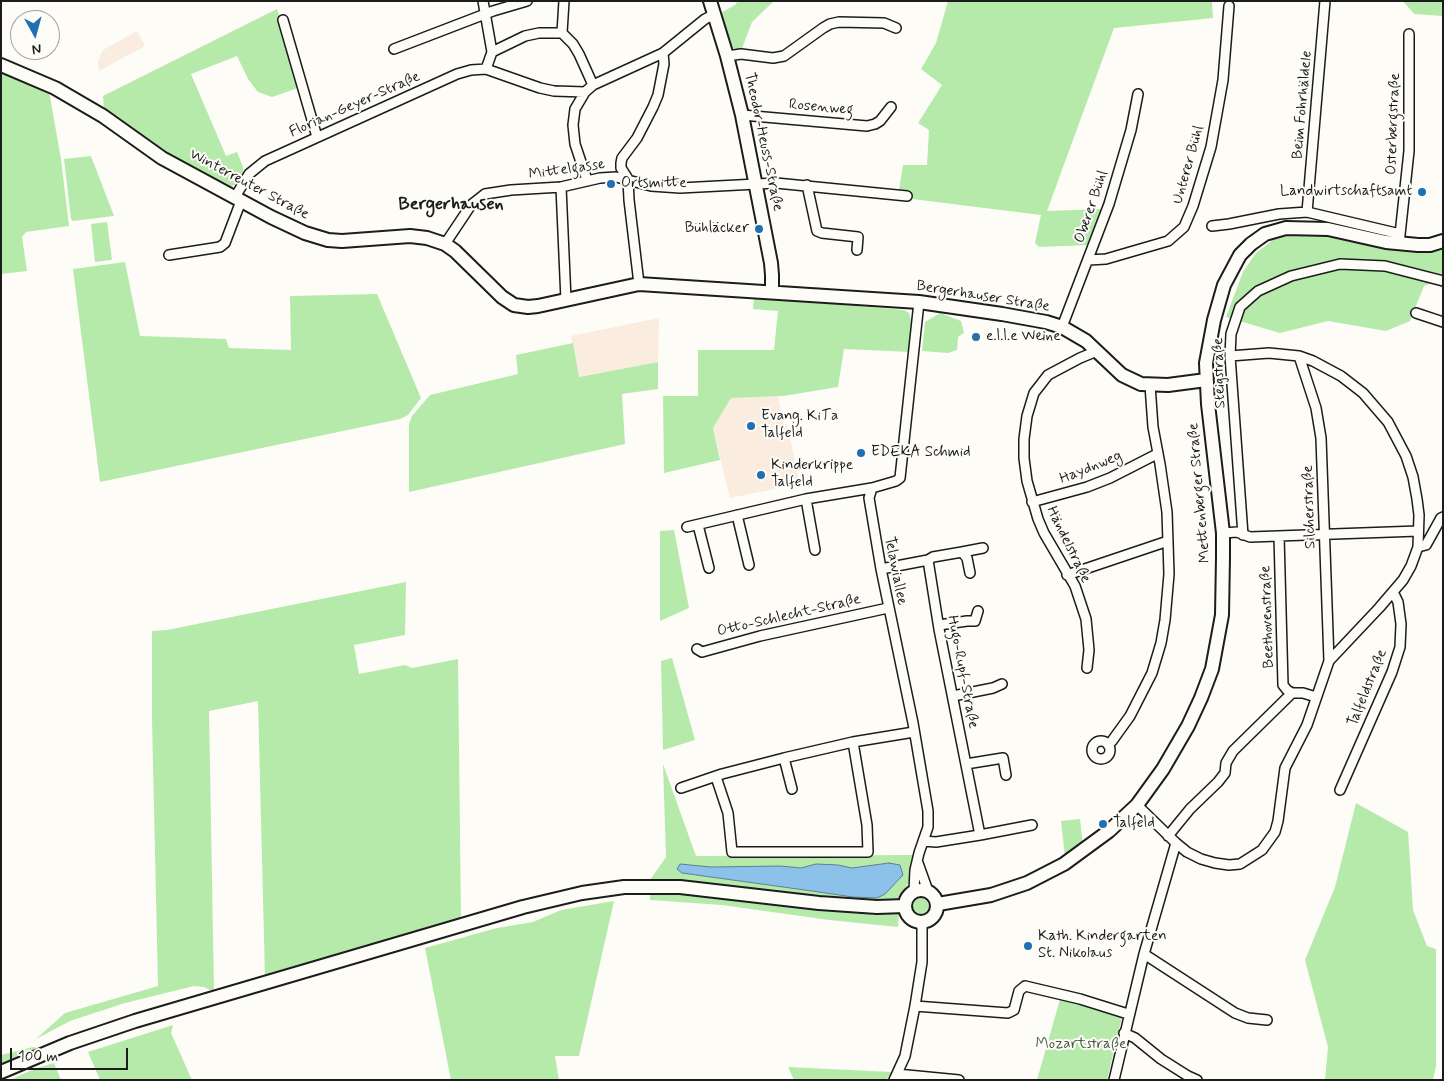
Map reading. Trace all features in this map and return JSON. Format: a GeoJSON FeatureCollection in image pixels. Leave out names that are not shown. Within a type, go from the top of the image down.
{"type":"FeatureCollection","features":[{"type":"Feature","properties":{"kind":"main road","name":"Theodor-Heuss-Straße"},"geometry":{"type":"LineString","coordinates":[[710,1],[728,56],[742,115],[772,269],[772,292]]}},
{"type":"Feature","properties":{"kind":"main road","name":"Winterreuter Straße"},"geometry":{"type":"LineString","coordinates":[[1,65],[55,88],[103,116],[162,158],[294,229],[328,240],[342,241],[410,236],[427,238],[445,244],[460,256],[502,298],[514,305]]}},
{"type":"Feature","properties":{"kind":"main road"},"geometry":{"type":"LineString","coordinates":[[1206,380],[1206,363],[1224,285],[1240,256],[1257,239],[1276,230],[1305,228],[1328,229],[1399,239],[1418,246],[1443,241]]}},
{"type":"Feature","properties":{"kind":"main road","name":"Bergerhauser Straße"},"geometry":{"type":"LineString","coordinates":[[514,305],[528,308],[639,284],[919,302],[1002,314],[1062,327],[1077,335],[1122,375],[1141,384],[1168,385],[1206,380]]}},
{"type":"Feature","properties":{"kind":"main road","name":"Mettenberger Straße"},"geometry":{"type":"LineString","coordinates":[[938,904],[991,895],[1027,883],[1083,851],[1109,831],[1137,805],[1163,769],[1184,733],[1201,698],[1212,669],[1222,615],[1223,533],[1206,380]]}},
{"type":"Feature","properties":{"kind":"main road"},"geometry":{"type":"LineString","coordinates":[[1,1072],[70,1043],[135,1022],[523,907],[582,893],[624,887],[680,886],[818,903],[877,907],[905,906]]}},
{"type":"Feature","properties":{"kind":"main road"},"geometry":{"type":"LineString","coordinates":[[914,891],[928,891],[935,897],[938,904],[935,915],[931,919],[922,922],[917,922],[909,917],[905,906],[907,898],[914,891]]}},
{"type":"Feature","properties":{"kind":"street"},"geometry":{"type":"LineString","coordinates":[[483,1],[492,52],[486,69],[540,88],[554,91],[585,92]]}},
{"type":"Feature","properties":{"kind":"street"},"geometry":{"type":"LineString","coordinates":[[394,49],[486,14],[527,1]]}},
{"type":"Feature","properties":{"kind":"street"},"geometry":{"type":"LineString","coordinates":[[562,33],[564,1]]}},
{"type":"Feature","properties":{"kind":"street","name":"Beim Fohrhäldele"},"geometry":{"type":"LineString","coordinates":[[1307,212],[1325,1]]}},
{"type":"Feature","properties":{"kind":"street","name":"Unterer Bühl"},"geometry":{"type":"LineString","coordinates":[[1088,260],[1106,259],[1168,242],[1184,227],[1193,206],[1211,146],[1223,80],[1229,6]]}},
{"type":"Feature","properties":{"kind":"street"},"geometry":{"type":"LineString","coordinates":[[587,180],[575,144],[573,125],[575,109],[585,92],[593,85],[663,53],[705,19],[715,14]]}},
{"type":"Feature","properties":{"kind":"street"},"geometry":{"type":"LineString","coordinates":[[284,20],[317,136]]}},
{"type":"Feature","properties":{"kind":"street"},"geometry":{"type":"LineString","coordinates":[[728,56],[741,54],[773,58],[784,56],[823,28],[839,22],[884,23],[896,28]]}},
{"type":"Feature","properties":{"kind":"street"},"geometry":{"type":"LineString","coordinates":[[492,52],[525,36],[539,33],[562,33],[573,44],[579,54],[593,85]]}},
{"type":"Feature","properties":{"kind":"street","name":"Osterbergstraße"},"geometry":{"type":"LineString","coordinates":[[1399,239],[1410,151],[1409,34]]}},
{"type":"Feature","properties":{"kind":"street"},"geometry":{"type":"LineString","coordinates":[[639,284],[628,180],[620,163],[637,138],[658,95],[664,64],[663,53]]}},
{"type":"Feature","properties":{"kind":"street","name":"Florian-Geyer-Straße"},"geometry":{"type":"LineString","coordinates":[[169,255],[220,247],[225,243],[238,199],[249,174],[255,168],[317,136],[457,74],[471,70],[486,69]]}},
{"type":"Feature","properties":{"kind":"street","name":"Oberer Bühl"},"geometry":{"type":"LineString","coordinates":[[1062,327],[1117,179],[1138,94]]}},
{"type":"Feature","properties":{"kind":"street","name":"Rosenweg"},"geometry":{"type":"LineString","coordinates":[[742,115],[867,126],[880,121],[891,107]]}},
{"type":"Feature","properties":{"kind":"street","name":"Mittelgasse"},"geometry":{"type":"LineString","coordinates":[[445,244],[471,205],[485,194],[511,190],[561,187],[587,180],[616,177],[650,186],[680,188],[756,183],[807,185],[907,196]]}},
{"type":"Feature","properties":{"kind":"street"},"geometry":{"type":"LineString","coordinates":[[807,185],[817,231],[858,237],[857,250]]}},
{"type":"Feature","properties":{"kind":"street"},"geometry":{"type":"LineString","coordinates":[[561,187],[566,300]]}},
{"type":"Feature","properties":{"kind":"street"},"geometry":{"type":"LineString","coordinates":[[1212,226],[1279,214],[1307,212],[1399,239]]}},
{"type":"Feature","properties":{"kind":"street","name":"Steigstraße"},"geometry":{"type":"LineString","coordinates":[[1243,535],[1230,356],[1231,334],[1240,307],[1258,292],[1290,276],[1340,264],[1385,266],[1443,281]]}},
{"type":"Feature","properties":{"kind":"street"},"geometry":{"type":"LineString","coordinates":[[688,527],[806,499],[872,488],[900,478],[919,302]]}},
{"type":"Feature","properties":{"kind":"street"},"geometry":{"type":"LineString","coordinates":[[1416,313],[1443,322]]}},
{"type":"Feature","properties":{"kind":"street","name":"Händelstraße"},"geometry":{"type":"LineString","coordinates":[[1087,668],[1090,650],[1086,619],[1074,586],[1044,533],[1032,502],[1026,473],[1024,438],[1027,416],[1034,393],[1048,375],[1080,358],[1098,352]]}},
{"type":"Feature","properties":{"kind":"street"},"geometry":{"type":"LineString","coordinates":[[1137,805],[1176,843],[1187,852],[1201,859],[1229,865],[1240,864],[1262,850],[1275,832],[1286,768],[1307,725],[1329,661],[1394,592],[1407,573],[1418,547],[1418,507],[1413,477],[1406,456],[1388,422],[1363,393],[1340,376],[1313,361],[1299,356],[1269,354],[1230,356]]}},
{"type":"Feature","properties":{"kind":"street","name":"Silcherstraße"},"geometry":{"type":"LineString","coordinates":[[1299,356],[1319,420],[1321,438],[1329,661]]}},
{"type":"Feature","properties":{"kind":"street"},"geometry":{"type":"LineString","coordinates":[[1108,745],[1130,716],[1152,673],[1161,643],[1165,620],[1169,574],[1167,512],[1153,428],[1150,385]]}},
{"type":"Feature","properties":{"kind":"street","name":"Haydnweg"},"geometry":{"type":"LineString","coordinates":[[1032,502],[1087,487],[1110,478],[1158,454]]}},
{"type":"Feature","properties":{"kind":"street","name":"Telawiallee"},"geometry":{"type":"LineString","coordinates":[[872,488],[868,498],[928,811],[928,827],[918,852],[914,891]]}},
{"type":"Feature","properties":{"kind":"street"},"geometry":{"type":"LineString","coordinates":[[806,499],[815,550]]}},
{"type":"Feature","properties":{"kind":"street"},"geometry":{"type":"LineString","coordinates":[[737,515],[749,565]]}},
{"type":"Feature","properties":{"kind":"street"},"geometry":{"type":"LineString","coordinates":[[1418,547],[1426,545],[1443,517]]}},
{"type":"Feature","properties":{"kind":"street"},"geometry":{"type":"LineString","coordinates":[[698,525],[709,568]]}},
{"type":"Feature","properties":{"kind":"street"},"geometry":{"type":"LineString","coordinates":[[1223,533],[1237,532],[1250,536],[1279,536],[1418,531]]}},
{"type":"Feature","properties":{"kind":"street","name":"Beethovenstraße"},"geometry":{"type":"LineString","coordinates":[[1279,536],[1283,685],[1292,693]]}},
{"type":"Feature","properties":{"kind":"street"},"geometry":{"type":"LineString","coordinates":[[1067,575],[1168,541]]}},
{"type":"Feature","properties":{"kind":"street"},"geometry":{"type":"LineString","coordinates":[[881,569],[983,548]]}},
{"type":"Feature","properties":{"kind":"street"},"geometry":{"type":"LineString","coordinates":[[962,552],[967,558],[970,573]]}},
{"type":"Feature","properties":{"kind":"street","name":"Hugo-Rupf-Straße"},"geometry":{"type":"LineString","coordinates":[[928,560],[980,835]]}},
{"type":"Feature","properties":{"kind":"street","name":"Talfeldstraße"},"geometry":{"type":"LineString","coordinates":[[1340,790],[1392,672],[1400,648],[1401,624],[1398,602],[1394,592]]}},
{"type":"Feature","properties":{"kind":"street","name":"Otto-Schlecht-Straße"},"geometry":{"type":"LineString","coordinates":[[697,649],[702,652],[760,636],[888,608]]}},
{"type":"Feature","properties":{"kind":"street"},"geometry":{"type":"LineString","coordinates":[[939,625],[975,621],[978,611]]}},
{"type":"Feature","properties":{"kind":"street"},"geometry":{"type":"LineString","coordinates":[[953,696],[993,688],[1002,684]]}},
{"type":"Feature","properties":{"kind":"street"},"geometry":{"type":"LineString","coordinates":[[1168,836],[1190,809],[1225,773],[1226,763],[1233,751],[1292,693],[1303,693],[1316,697]]}},
{"type":"Feature","properties":{"kind":"street"},"geometry":{"type":"LineString","coordinates":[[681,788],[784,758],[853,742],[914,732]]}},
{"type":"Feature","properties":{"kind":"street"},"geometry":{"type":"LineString","coordinates":[[716,777],[728,814],[732,852],[868,852],[867,825],[853,742]]}},
{"type":"Feature","properties":{"kind":"street"},"geometry":{"type":"LineString","coordinates":[[784,758],[792,789]]}},
{"type":"Feature","properties":{"kind":"street"},"geometry":{"type":"LineString","coordinates":[[966,764],[1003,758],[1006,775]]}},
{"type":"Feature","properties":{"kind":"street"},"geometry":{"type":"LineString","coordinates":[[923,841],[936,842],[1032,825]]}},
{"type":"Feature","properties":{"kind":"street"},"geometry":{"type":"LineString","coordinates":[[1114,1080],[1128,1014],[1176,843]]}},
{"type":"Feature","properties":{"kind":"street"},"geometry":{"type":"LineString","coordinates":[[918,861],[928,891]]}},
{"type":"Feature","properties":{"kind":"street"},"geometry":{"type":"LineString","coordinates":[[922,922],[922,962],[915,1006],[905,1056],[896,1077],[959,1080]]}},
{"type":"Feature","properties":{"kind":"street"},"geometry":{"type":"LineString","coordinates":[[1144,954],[1235,1012],[1248,1018],[1267,1020]]}},
{"type":"Feature","properties":{"kind":"street"},"geometry":{"type":"LineString","coordinates":[[915,1006],[1008,1013],[1014,1010],[1018,991],[1025,986],[1080,999],[1128,1014]]}},
{"type":"Feature","properties":{"kind":"street"},"geometry":{"type":"LineString","coordinates":[[1124,1033],[1135,1038],[1161,1059],[1198,1080]]}},
{"type":"Feature","properties":{"kind":"shaded area"},"geometry":{"type":"Polygon","coordinates":[[[137,31],[145,46],[99,71],[98,61],[103,50],[137,31]]]}},
{"type":"Feature","properties":{"kind":"shaded area"},"geometry":{"type":"Polygon","coordinates":[[[659,318],[658,362],[578,377],[571,336],[659,318]]]}},
{"type":"Feature","properties":{"kind":"shaded area"},"geometry":{"type":"Polygon","coordinates":[[[778,396],[784,425],[787,424],[799,480],[784,483],[784,487],[730,498],[713,428],[731,398],[778,396]]]}},
{"type":"Feature","properties":{"kind":"green space"},"geometry":{"type":"Polygon","coordinates":[[[738,1],[774,1],[752,22],[741,51],[731,47],[719,14],[735,5],[738,1]]]}},
{"type":"Feature","properties":{"kind":"green space"},"geometry":{"type":"Polygon","coordinates":[[[948,1],[1212,1],[1213,18],[1114,28],[1047,211],[1101,209],[1089,245],[1039,247],[1035,243],[1041,215],[912,199],[899,190],[903,165],[927,165],[929,130],[918,123],[942,85],[921,69],[936,43],[948,1]]]}},
{"type":"Feature","properties":{"kind":"green space"},"geometry":{"type":"Polygon","coordinates":[[[1403,1],[1443,1],[1443,16],[1414,14],[1403,1]]]}},
{"type":"Feature","properties":{"kind":"green space"},"geometry":{"type":"Polygon","coordinates":[[[277,9],[298,86],[295,89],[272,97],[258,92],[248,79],[237,56],[191,74],[226,156],[237,152],[243,167],[243,173],[235,185],[228,188],[158,149],[104,110],[103,96],[277,9]]]}},
{"type":"Feature","properties":{"kind":"green space"},"geometry":{"type":"Polygon","coordinates":[[[1,69],[49,91],[61,159],[69,226],[26,232],[22,237],[27,271],[1,274],[1,69]]]}},
{"type":"Feature","properties":{"kind":"green space"},"geometry":{"type":"Polygon","coordinates":[[[91,156],[114,216],[73,221],[71,219],[64,159],[91,156]]]}},
{"type":"Feature","properties":{"kind":"green space"},"geometry":{"type":"Polygon","coordinates":[[[107,222],[112,260],[95,262],[91,224],[107,222]]]}},
{"type":"Feature","properties":{"kind":"green space"},"geometry":{"type":"Polygon","coordinates":[[[1295,234],[1331,235],[1443,247],[1443,278],[1424,286],[1410,321],[1386,331],[1328,321],[1280,333],[1226,317],[1243,272],[1256,253],[1273,240],[1295,234]]]}},
{"type":"Feature","properties":{"kind":"green space"},"geometry":{"type":"Polygon","coordinates":[[[125,262],[140,336],[226,339],[229,348],[291,350],[290,296],[377,294],[421,398],[408,415],[400,419],[100,482],[73,269],[125,262]]]}},
{"type":"Feature","properties":{"kind":"green space"},"geometry":{"type":"Polygon","coordinates":[[[754,297],[904,310],[909,313],[911,320],[910,352],[844,349],[838,387],[783,396],[731,398],[713,428],[720,460],[664,473],[663,396],[698,396],[698,350],[774,350],[778,311],[753,309],[754,297]]]}},
{"type":"Feature","properties":{"kind":"green space"},"geometry":{"type":"Polygon","coordinates":[[[940,313],[961,321],[964,333],[958,337],[957,350],[948,353],[922,351],[925,322],[940,313]]]}},
{"type":"Feature","properties":{"kind":"green space"},"geometry":{"type":"Polygon","coordinates":[[[573,343],[579,377],[658,362],[658,389],[622,394],[625,444],[409,492],[409,424],[412,416],[430,395],[518,374],[516,355],[573,343]]]}},
{"type":"Feature","properties":{"kind":"green space"},"geometry":{"type":"Polygon","coordinates":[[[674,530],[689,608],[660,621],[660,531],[674,530]]]}},
{"type":"Feature","properties":{"kind":"green space"},"geometry":{"type":"Polygon","coordinates":[[[406,582],[405,635],[354,645],[359,674],[405,665],[412,668],[458,659],[461,921],[265,978],[258,701],[209,711],[214,992],[204,987],[194,986],[125,1003],[70,1021],[36,1039],[65,1013],[158,986],[152,631],[167,630],[406,582]]]}},
{"type":"Feature","properties":{"kind":"green space"},"geometry":{"type":"Polygon","coordinates":[[[672,658],[695,740],[663,750],[661,661],[672,658]]]}},
{"type":"Feature","properties":{"kind":"green space"},"geometry":{"type":"Polygon","coordinates":[[[663,764],[696,856],[913,855],[911,880],[900,896],[898,927],[829,920],[722,905],[650,900],[650,880],[666,857],[663,764]]]}},
{"type":"Feature","properties":{"kind":"green space"},"geometry":{"type":"Polygon","coordinates":[[[1356,803],[1408,832],[1413,910],[1427,946],[1436,949],[1436,1066],[1433,1080],[1325,1080],[1328,1047],[1305,960],[1335,887],[1356,803]]]}},
{"type":"Feature","properties":{"kind":"green space"},"geometry":{"type":"Polygon","coordinates":[[[1080,819],[1083,845],[1065,857],[1061,821],[1080,819]]]}},
{"type":"Feature","properties":{"kind":"green space"},"geometry":{"type":"Polygon","coordinates":[[[921,894],[926,895],[932,901],[932,911],[926,917],[921,918],[916,917],[910,911],[909,906],[910,901],[916,895],[921,894]]]}},
{"type":"Feature","properties":{"kind":"green space"},"geometry":{"type":"Polygon","coordinates":[[[614,901],[579,1056],[555,1056],[559,1080],[451,1080],[425,948],[497,928],[533,922],[561,910],[614,901]]]}},
{"type":"Feature","properties":{"kind":"green space","name":"Mozartstraße"},"geometry":{"type":"Polygon","coordinates":[[[1061,996],[1081,1001],[1122,1017],[1107,1080],[1037,1080],[1061,996]]]}},
{"type":"Feature","properties":{"kind":"green space"},"geometry":{"type":"Polygon","coordinates":[[[173,1025],[171,1033],[192,1080],[100,1080],[88,1052],[173,1025]]]}},
{"type":"Feature","properties":{"kind":"green space"},"geometry":{"type":"Polygon","coordinates":[[[33,1047],[37,1048],[1,1065],[1,1055],[33,1047]]]}},
{"type":"Feature","properties":{"kind":"green space"},"geometry":{"type":"Polygon","coordinates":[[[54,1063],[61,1080],[10,1080],[34,1069],[54,1063]]]}},
{"type":"Feature","properties":{"kind":"green space"},"geometry":{"type":"Polygon","coordinates":[[[788,1067],[892,1072],[886,1080],[794,1080],[788,1067]]]}},
{"type":"Feature","properties":{"kind":"water"},"geometry":{"type":"Polygon","coordinates":[[[889,863],[900,865],[903,875],[885,894],[877,898],[853,897],[682,873],[677,869],[680,864],[711,867],[780,866],[801,868],[816,864],[852,868],[889,863]]]}},
{"type":"Feature","properties":{"kind":"place","name":"Ortsmitte"},"geometry":{"type":"Point","coordinates":[611,184]}},
{"type":"Feature","properties":{"kind":"place","name":"Landwirtschaftsamt"},"geometry":{"type":"Point","coordinates":[1422,192]}},
{"type":"Feature","properties":{"kind":"place","name":"Bühläcker"},"geometry":{"type":"Point","coordinates":[759,229]}},
{"type":"Feature","properties":{"kind":"place","name":"e.l.l.e Weine"},"geometry":{"type":"Point","coordinates":[976,337]}},
{"type":"Feature","properties":{"kind":"place","name":"Evang. KiTa Talfeld"},"geometry":{"type":"Point","coordinates":[751,426]}},
{"type":"Feature","properties":{"kind":"place","name":"EDEKA Schmid"},"geometry":{"type":"Point","coordinates":[861,453]}},
{"type":"Feature","properties":{"kind":"place","name":"Kinderkrippe Talfeld"},"geometry":{"type":"Point","coordinates":[761,475]}},
{"type":"Feature","properties":{"kind":"place","name":"Talfeld"},"geometry":{"type":"Point","coordinates":[1103,824]}},
{"type":"Feature","properties":{"kind":"place","name":"Kath. Kindergarten St. Nikolaus"},"geometry":{"type":"Point","coordinates":[1028,946]}},
{"type":"Feature","properties":{"kind":"district","name":"Bergerhausen"},"geometry":{"type":"Point","coordinates":[451,205]}}]}
